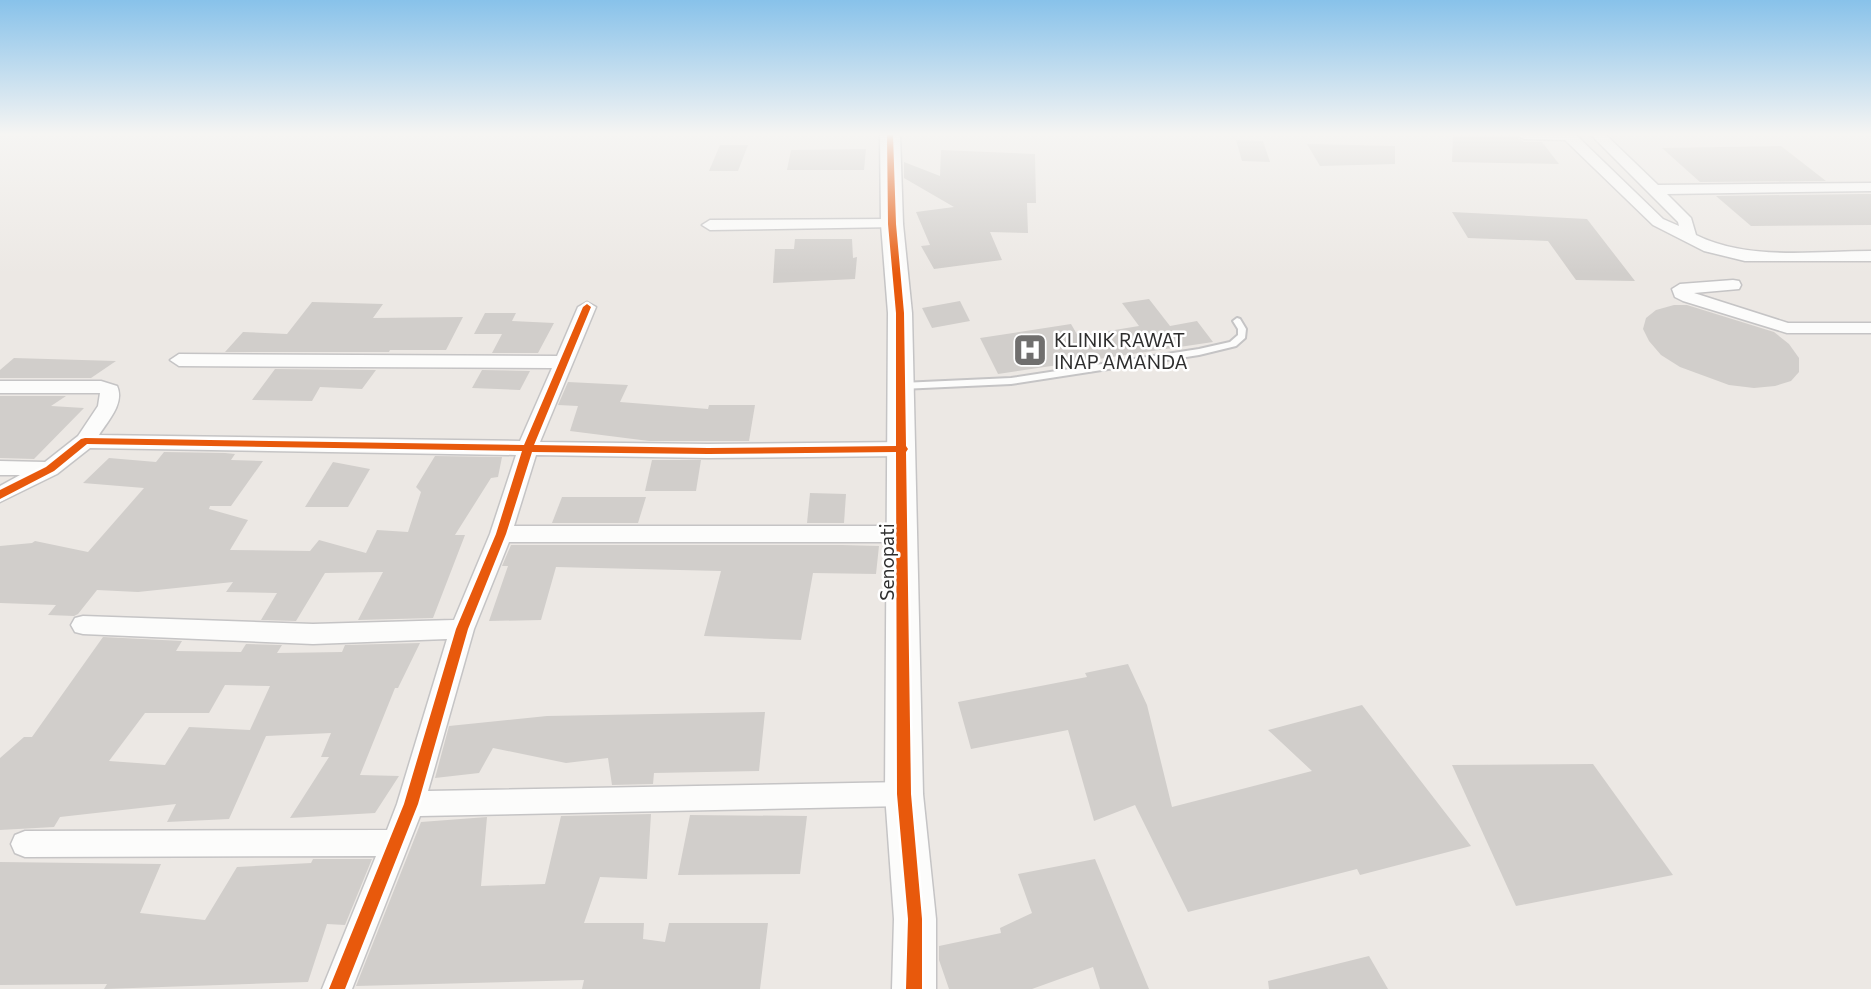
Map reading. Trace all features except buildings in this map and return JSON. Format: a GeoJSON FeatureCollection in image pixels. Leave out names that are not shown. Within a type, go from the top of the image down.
{"type":"FeatureCollection","features":[{"type":"Feature","properties":{"kind":"street","name":"Senopati"},"geometry":{"type":"LineString","coordinates":[[891,181],[900,313],[904,534],[904,794],[915,919],[914,989]]}},
{"type":"Feature","properties":{"kind":"street"},"geometry":{"type":"LineString","coordinates":[[1618,181],[1658,222],[1710,248],[1737,255],[1871,256]]}},
{"type":"Feature","properties":{"kind":"street"},"geometry":{"type":"LineString","coordinates":[[1646,181],[1686,221],[1688,235]]}},
{"type":"Feature","properties":{"kind":"street"},"geometry":{"type":"LineString","coordinates":[[1654,190],[1871,187]]}},
{"type":"Feature","properties":{"kind":"street"},"geometry":{"type":"LineString","coordinates":[[710,225],[892,224]]}},
{"type":"Feature","properties":{"kind":"street"},"geometry":{"type":"LineString","coordinates":[[1732,285],[1680,289],[1689,297],[1787,328],[1871,328]]}},
{"type":"Feature","properties":{"kind":"street"},"geometry":{"type":"LineString","coordinates":[[337,989],[411,804],[461,629],[501,534],[528,447],[587,307]]}},
{"type":"Feature","properties":{"kind":"street"},"geometry":{"type":"LineString","coordinates":[[179,360],[564,362]]}},
{"type":"Feature","properties":{"kind":"street"},"geometry":{"type":"LineString","coordinates":[[0,387],[101,387],[110,390],[108,407],[85,441],[50,469],[0,495]]}},
{"type":"Feature","properties":{"kind":"street"},"geometry":{"type":"LineString","coordinates":[[85,441],[708,451],[903,449]]}},
{"type":"Feature","properties":{"kind":"street"},"geometry":{"type":"LineString","coordinates":[[0,468],[50,469]]}},
{"type":"Feature","properties":{"kind":"street"},"geometry":{"type":"LineString","coordinates":[[501,534],[904,534]]}},
{"type":"Feature","properties":{"kind":"street"},"geometry":{"type":"LineString","coordinates":[[83,625],[313,634],[461,629]]}},
{"type":"Feature","properties":{"kind":"street"},"geometry":{"type":"LineString","coordinates":[[411,804],[904,794]]}},
{"type":"Feature","properties":{"kind":"street"},"geometry":{"type":"LineString","coordinates":[[25,844],[396,843]]}},
{"type":"Feature","properties":{"kind":"lane"},"geometry":{"type":"LineString","coordinates":[[901,386],[1012,381],[1199,352],[1233,344],[1242,336],[1242,329],[1237,321]]}},
{"type":"Feature","properties":{"kind":"cycle path"},"geometry":{"type":"LineString","coordinates":[[891,181],[900,313],[904,794],[915,919],[914,989]]}},
{"type":"Feature","properties":{"kind":"cycle path"},"geometry":{"type":"LineString","coordinates":[[337,989],[411,804],[462,629],[501,534],[528,447],[587,307]]}},
{"type":"Feature","properties":{"kind":"cycle path"},"geometry":{"type":"LineString","coordinates":[[0,495],[50,469],[85,441],[708,451],[903,449]]}},
{"type":"Feature","properties":{"kind":"place","name":"KLINIK RAWAT INAP AMANDA"},"geometry":{"type":"Point","coordinates":[1030,350]}}]}
